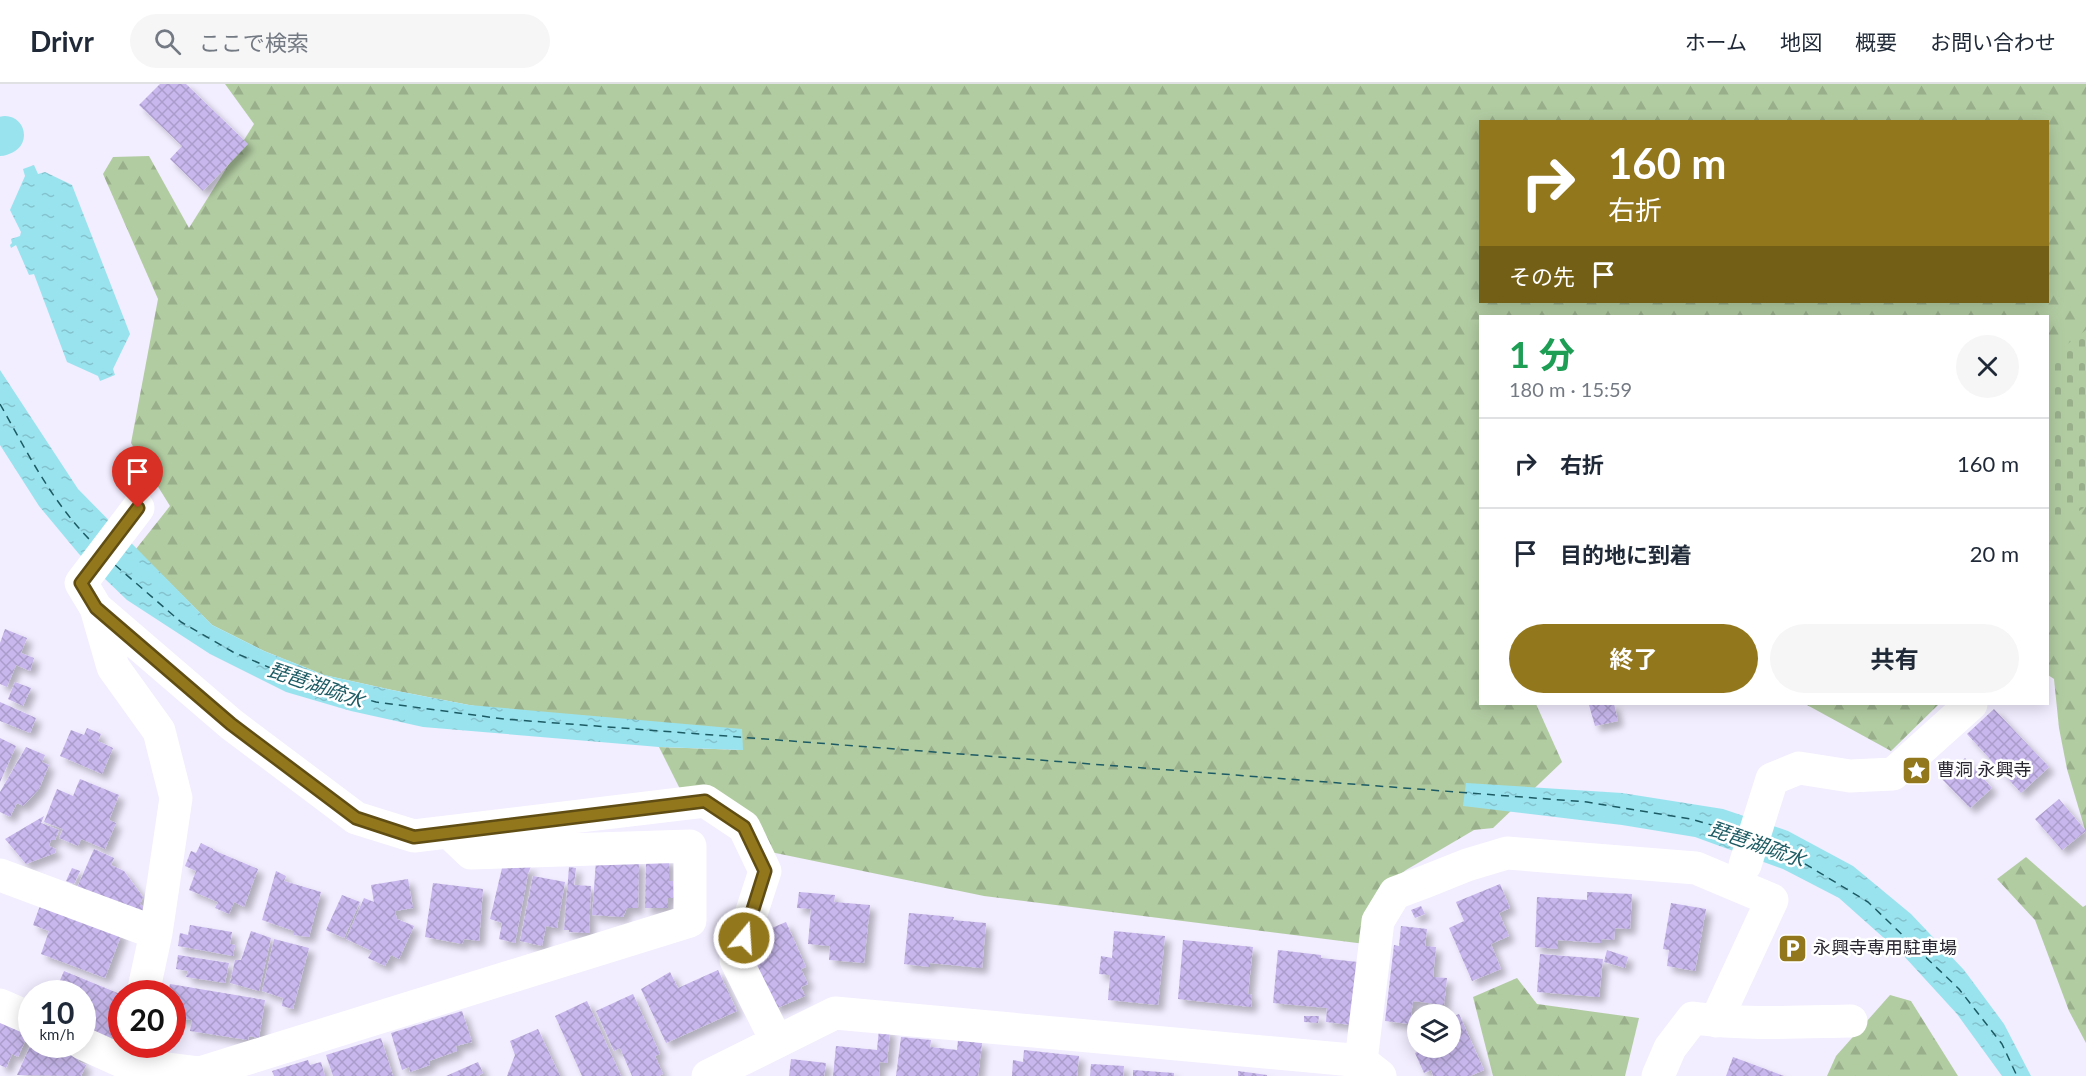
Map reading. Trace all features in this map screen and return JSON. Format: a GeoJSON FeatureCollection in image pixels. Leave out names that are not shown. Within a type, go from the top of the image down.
{"type":"FeatureCollection","features":[{"type":"Feature","properties":{"kind":"street"},"geometry":{"type":"LineString","coordinates":[[136,512],[81,583],[96,608],[113,667],[159,731],[176,798],[156,933],[146,980]]}},
{"type":"Feature","properties":{"kind":"street"},"geometry":{"type":"LineString","coordinates":[[96,608],[231,724],[356,818],[414,837],[705,801],[744,827],[765,871],[736,960],[777,1042]]}},
{"type":"Feature","properties":{"kind":"street"},"geometry":{"type":"LineString","coordinates":[[708,1076],[835,1012],[1370,1069],[1378,921],[1395,893],[1467,865],[1507,853],[1696,868],[1744,867],[1770,786],[1799,768],[1850,776],[1893,774],[1970,705]]}},
{"type":"Feature","properties":{"kind":"street"},"geometry":{"type":"LineString","coordinates":[[96,1049],[127,1061],[200,1073],[690,921],[690,846],[471,853],[449,832]]}},
{"type":"Feature","properties":{"kind":"street"},"geometry":{"type":"LineString","coordinates":[[1696,868],[1772,900],[1716,1021]]}},
{"type":"Feature","properties":{"kind":"street"},"geometry":{"type":"LineString","coordinates":[[0,875],[156,933]]}},
{"type":"Feature","properties":{"kind":"street"},"geometry":{"type":"LineString","coordinates":[[0,1005],[18,1013]]}},
{"type":"Feature","properties":{"kind":"street"},"geometry":{"type":"LineString","coordinates":[[1658,1076],[1670,1048],[1693,1018],[1773,1023],[1851,1021]]}},
{"type":"Feature","properties":{"kind":"green space"},"geometry":{"type":"Polygon","coordinates":[[[225,84],[2086,84],[2086,833],[2067,769],[2059,728],[2054,679],[2049,676],[2049,315],[1479,315],[1479,705],[1536,705],[1562,762],[1493,828],[1474,830],[1406,870],[1383,887],[1372,900],[1365,944],[984,896],[761,850],[680,789],[659,747],[742,750],[469,705],[324,675],[264,651],[212,625],[136,549],[170,506],[131,443],[158,299],[103,174],[113,157],[149,156],[189,228],[254,124],[225,84]]]}},
{"type":"Feature","properties":{"kind":"green space"},"geometry":{"type":"Polygon","coordinates":[[[2086,330],[2086,506],[2049,533],[2049,358],[2086,330]]]}},
{"type":"Feature","properties":{"kind":"green space"},"geometry":{"type":"Polygon","coordinates":[[[1807,705],[1938,705],[1891,751],[1807,705]]]}},
{"type":"Feature","properties":{"kind":"green space"},"geometry":{"type":"Polygon","coordinates":[[[2026,857],[2083,907],[2086,905],[2086,1043],[2069,1011],[2035,920],[1997,879],[2026,857]]]}},
{"type":"Feature","properties":{"kind":"green space"},"geometry":{"type":"Polygon","coordinates":[[[1517,978],[1537,1004],[1639,1018],[1625,1076],[1493,1076],[1473,997],[1517,978]]]}},
{"type":"Feature","properties":{"kind":"green space"},"geometry":{"type":"Polygon","coordinates":[[[1890,995],[1911,1001],[1958,1076],[1827,1076],[1836,1056],[1890,995]]]}},
{"type":"Feature","properties":{"kind":"water"},"geometry":{"type":"Polygon","coordinates":[[[34,165],[38,174],[45,172],[72,185],[130,334],[113,369],[115,375],[100,381],[98,376],[67,362],[34,274],[29,275],[16,245],[11,248],[10,245],[11,239],[20,236],[21,232],[10,210],[25,176],[23,169],[34,165]]]}},
{"type":"Feature","properties":{"kind":"water","name":"琵琶湖疏水"},"geometry":{"type":"Polygon","coordinates":[[[0,370],[78,489],[212,625],[264,651],[324,675],[469,705],[742,729],[743,750],[659,747],[423,727],[351,711],[286,692],[210,654],[127,600],[79,554],[39,506],[0,445],[0,370]]]}},
{"type":"Feature","properties":{"kind":"water","name":"琵琶湖疏水"},"geometry":{"type":"Polygon","coordinates":[[[1466,783],[1622,793],[1723,809],[1788,831],[1853,866],[1911,914],[1964,970],[2004,1024],[2031,1076],[2002,1076],[1957,1014],[1903,955],[1839,898],[1783,869],[1695,837],[1622,825],[1463,806],[1466,783]]]}},
{"type":"Feature","properties":{"kind":"building"},"geometry":{"type":"Polygon","coordinates":[[[160,84],[186,84],[248,144],[203,191],[170,159],[182,146],[139,105],[160,84]]]}},
{"type":"Feature","properties":{"kind":"building"},"geometry":{"type":"Polygon","coordinates":[[[5,629],[27,638],[21,653],[34,658],[30,671],[16,665],[7,687],[0,684],[0,643],[5,629]]]}},
{"type":"Feature","properties":{"kind":"building"},"geometry":{"type":"Polygon","coordinates":[[[15,682],[31,688],[23,706],[8,699],[15,682]]]}},
{"type":"Feature","properties":{"kind":"building"},"geometry":{"type":"Polygon","coordinates":[[[0,702],[36,718],[30,733],[0,721],[0,702]]]}},
{"type":"Feature","properties":{"kind":"building"},"geometry":{"type":"Polygon","coordinates":[[[1589,705],[1614,705],[1618,721],[1595,726],[1589,705]]]}},
{"type":"Feature","properties":{"kind":"building"},"geometry":{"type":"Polygon","coordinates":[[[1994,709],[2049,767],[2021,793],[1967,734],[1994,709]]]}},
{"type":"Feature","properties":{"kind":"building"},"geometry":{"type":"Polygon","coordinates":[[[87,728],[101,734],[98,741],[113,748],[102,774],[60,756],[71,730],[84,735],[87,728]]]}},
{"type":"Feature","properties":{"kind":"building"},"geometry":{"type":"Polygon","coordinates":[[[0,738],[16,746],[0,782],[0,738]]]}},
{"type":"Feature","properties":{"kind":"building"},"geometry":{"type":"Polygon","coordinates":[[[26,747],[45,755],[42,762],[49,765],[39,789],[23,806],[17,803],[10,817],[0,812],[0,792],[26,747]]]}},
{"type":"Feature","properties":{"kind":"building"},"geometry":{"type":"Polygon","coordinates":[[[1965,758],[1992,788],[1970,808],[1942,779],[1965,758]]]}},
{"type":"Feature","properties":{"kind":"building"},"geometry":{"type":"Polygon","coordinates":[[[80,779],[119,795],[109,820],[116,823],[105,849],[81,839],[78,846],[59,838],[63,829],[44,822],[57,789],[73,796],[80,779]]]}},
{"type":"Feature","properties":{"kind":"building"},"geometry":{"type":"Polygon","coordinates":[[[2059,799],[2086,831],[2062,850],[2035,819],[2059,799]]]}},
{"type":"Feature","properties":{"kind":"building"},"geometry":{"type":"Polygon","coordinates":[[[44,816],[41,823],[59,830],[55,840],[51,840],[49,846],[56,849],[55,853],[26,864],[5,839],[44,816]]]}},
{"type":"Feature","properties":{"kind":"building"},"geometry":{"type":"Polygon","coordinates":[[[201,843],[258,869],[244,907],[234,902],[229,914],[215,908],[218,902],[189,890],[196,871],[185,866],[191,851],[196,853],[201,843]]]}},
{"type":"Feature","properties":{"kind":"building"},"geometry":{"type":"Polygon","coordinates":[[[94,849],[114,858],[111,865],[124,871],[143,897],[140,904],[144,907],[142,912],[76,890],[94,849]]]}},
{"type":"Feature","properties":{"kind":"building"},"geometry":{"type":"Polygon","coordinates":[[[646,859],[669,859],[669,881],[673,881],[674,898],[668,898],[668,908],[645,908],[646,859]]]}},
{"type":"Feature","properties":{"kind":"building"},"geometry":{"type":"Polygon","coordinates":[[[596,861],[639,861],[638,908],[627,908],[623,917],[592,915],[596,861]]]}},
{"type":"Feature","properties":{"kind":"building"},"geometry":{"type":"Polygon","coordinates":[[[531,866],[515,943],[499,939],[502,923],[490,919],[502,868],[531,866]]]}},
{"type":"Feature","properties":{"kind":"building"},"geometry":{"type":"Polygon","coordinates":[[[569,867],[576,868],[574,885],[591,886],[589,933],[564,930],[569,867]]]}},
{"type":"Feature","properties":{"kind":"building"},"geometry":{"type":"Polygon","coordinates":[[[72,868],[80,871],[74,884],[66,881],[72,868]]]}},
{"type":"Feature","properties":{"kind":"building"},"geometry":{"type":"Polygon","coordinates":[[[276,871],[286,876],[284,881],[321,892],[309,937],[294,935],[294,931],[262,920],[276,871]]]}},
{"type":"Feature","properties":{"kind":"building"},"geometry":{"type":"Polygon","coordinates":[[[533,876],[565,882],[557,928],[546,926],[542,946],[520,941],[533,876]]]}},
{"type":"Feature","properties":{"kind":"building"},"geometry":{"type":"Polygon","coordinates":[[[408,879],[413,908],[395,911],[397,919],[414,926],[399,959],[391,955],[385,966],[368,958],[372,951],[346,939],[364,898],[374,902],[371,885],[408,879]]]}},
{"type":"Feature","properties":{"kind":"building"},"geometry":{"type":"Polygon","coordinates":[[[433,883],[483,889],[479,941],[464,939],[462,944],[425,937],[433,883]]]}},
{"type":"Feature","properties":{"kind":"building"},"geometry":{"type":"Polygon","coordinates":[[[1500,884],[1510,908],[1499,913],[1509,936],[1491,944],[1501,969],[1472,981],[1449,928],[1464,921],[1456,902],[1500,884]]]}},
{"type":"Feature","properties":{"kind":"building"},"geometry":{"type":"Polygon","coordinates":[[[799,892],[835,895],[834,902],[870,905],[864,963],[829,960],[830,946],[808,944],[811,909],[797,908],[799,892]]]}},
{"type":"Feature","properties":{"kind":"building"},"geometry":{"type":"Polygon","coordinates":[[[1587,892],[1632,894],[1630,929],[1615,928],[1614,940],[1601,939],[1601,943],[1558,940],[1558,949],[1535,947],[1537,897],[1587,900],[1587,892]]]}},
{"type":"Feature","properties":{"kind":"building"},"geometry":{"type":"Polygon","coordinates":[[[342,895],[360,902],[344,938],[326,930],[342,895]]]}},
{"type":"Feature","properties":{"kind":"building"},"geometry":{"type":"Polygon","coordinates":[[[41,903],[122,933],[105,978],[41,954],[49,931],[33,925],[41,903]]]}},
{"type":"Feature","properties":{"kind":"building"},"geometry":{"type":"Polygon","coordinates":[[[1671,903],[1706,909],[1695,971],[1667,966],[1669,950],[1663,949],[1671,903]]]}},
{"type":"Feature","properties":{"kind":"building"},"geometry":{"type":"Polygon","coordinates":[[[1421,906],[1425,914],[1415,918],[1411,910],[1421,906]]]}},
{"type":"Feature","properties":{"kind":"building"},"geometry":{"type":"Polygon","coordinates":[[[909,913],[954,917],[953,920],[986,923],[982,968],[930,963],[930,967],[904,964],[909,913]]]}},
{"type":"Feature","properties":{"kind":"building"},"geometry":{"type":"Polygon","coordinates":[[[786,922],[806,967],[801,969],[808,984],[801,987],[805,996],[775,1009],[752,958],[768,951],[760,933],[786,922]]]}},
{"type":"Feature","properties":{"kind":"building"},"geometry":{"type":"Polygon","coordinates":[[[190,925],[232,932],[230,944],[235,945],[233,956],[178,946],[180,933],[188,935],[190,925]]]}},
{"type":"Feature","properties":{"kind":"building"},"geometry":{"type":"Polygon","coordinates":[[[1401,926],[1427,929],[1425,946],[1436,947],[1433,977],[1447,978],[1444,1004],[1413,1001],[1413,1004],[1407,1004],[1407,1024],[1385,1021],[1394,945],[1399,946],[1401,926]]]}},
{"type":"Feature","properties":{"kind":"building"},"geometry":{"type":"Polygon","coordinates":[[[251,931],[271,938],[259,991],[230,983],[235,960],[241,960],[251,931]]]}},
{"type":"Feature","properties":{"kind":"building"},"geometry":{"type":"Polygon","coordinates":[[[1114,931],[1165,936],[1158,1005],[1108,1000],[1110,975],[1099,974],[1101,956],[1112,958],[1114,931]]]}},
{"type":"Feature","properties":{"kind":"building"},"geometry":{"type":"Polygon","coordinates":[[[274,939],[309,948],[293,1009],[282,1006],[283,998],[262,991],[274,939]]]}},
{"type":"Feature","properties":{"kind":"building"},"geometry":{"type":"Polygon","coordinates":[[[1183,940],[1253,947],[1248,994],[1252,995],[1251,1007],[1178,999],[1183,940]]]}},
{"type":"Feature","properties":{"kind":"building"},"geometry":{"type":"Polygon","coordinates":[[[1278,950],[1358,962],[1352,1025],[1326,1022],[1327,1008],[1273,1003],[1278,950]]]}},
{"type":"Feature","properties":{"kind":"building"},"geometry":{"type":"Polygon","coordinates":[[[1607,950],[1628,957],[1625,968],[1604,962],[1607,950]]]}},
{"type":"Feature","properties":{"kind":"building"},"geometry":{"type":"Polygon","coordinates":[[[1540,954],[1603,959],[1599,997],[1537,992],[1540,954]]]}},
{"type":"Feature","properties":{"kind":"building"},"geometry":{"type":"Polygon","coordinates":[[[178,955],[229,963],[225,983],[186,977],[188,971],[176,969],[178,955]]]}},
{"type":"Feature","properties":{"kind":"building"},"geometry":{"type":"Polygon","coordinates":[[[718,970],[737,1011],[666,1043],[641,989],[670,972],[678,988],[718,970]]]}},
{"type":"Feature","properties":{"kind":"building"},"geometry":{"type":"Polygon","coordinates":[[[64,971],[86,980],[60,980],[64,971]]]}},
{"type":"Feature","properties":{"kind":"building"},"geometry":{"type":"Polygon","coordinates":[[[96,984],[108,989],[108,1037],[96,1032],[96,984]]]}},
{"type":"Feature","properties":{"kind":"building"},"geometry":{"type":"Polygon","coordinates":[[[186,987],[265,1000],[259,1038],[249,1036],[248,1040],[190,1031],[192,1020],[186,1019],[186,987]]]}},
{"type":"Feature","properties":{"kind":"building"},"geometry":{"type":"Polygon","coordinates":[[[633,994],[660,1054],[655,1056],[663,1074],[659,1076],[632,1076],[620,1048],[614,1051],[596,1011],[633,994]]]}},
{"type":"Feature","properties":{"kind":"building"},"geometry":{"type":"Polygon","coordinates":[[[587,1001],[621,1076],[582,1076],[555,1016],[587,1001]]]}},
{"type":"Feature","properties":{"kind":"building"},"geometry":{"type":"Polygon","coordinates":[[[462,1011],[472,1042],[456,1046],[457,1051],[429,1061],[430,1065],[410,1072],[409,1067],[402,1070],[391,1033],[462,1011]]]}},
{"type":"Feature","properties":{"kind":"building"},"geometry":{"type":"Polygon","coordinates":[[[1304,1016],[1319,1016],[1318,1023],[1304,1022],[1304,1016]]]}},
{"type":"Feature","properties":{"kind":"building"},"geometry":{"type":"Polygon","coordinates":[[[0,1018],[18,1027],[18,1057],[12,1054],[6,1068],[0,1065],[0,1018]]]}},
{"type":"Feature","properties":{"kind":"building"},"geometry":{"type":"Polygon","coordinates":[[[1461,1018],[1484,1070],[1470,1076],[1433,1076],[1431,1070],[1424,1073],[1417,1058],[1461,1058],[1461,1018]]]}},
{"type":"Feature","properties":{"kind":"building"},"geometry":{"type":"Polygon","coordinates":[[[538,1029],[560,1076],[507,1076],[515,1055],[510,1041],[538,1029]]]}},
{"type":"Feature","properties":{"kind":"building"},"geometry":{"type":"Polygon","coordinates":[[[879,1029],[890,1030],[887,1063],[880,1062],[879,1076],[833,1076],[836,1046],[877,1050],[879,1029]]]}},
{"type":"Feature","properties":{"kind":"building"},"geometry":{"type":"Polygon","coordinates":[[[901,1037],[931,1040],[930,1047],[957,1050],[958,1040],[982,1043],[978,1076],[896,1076],[901,1037]]]}},
{"type":"Feature","properties":{"kind":"building"},"geometry":{"type":"Polygon","coordinates":[[[381,1038],[393,1076],[333,1076],[326,1055],[381,1038]]]}},
{"type":"Feature","properties":{"kind":"building"},"geometry":{"type":"Polygon","coordinates":[[[1024,1050],[1079,1056],[1077,1076],[1012,1076],[1013,1060],[1023,1062],[1024,1050]]]}},
{"type":"Feature","properties":{"kind":"building"},"geometry":{"type":"Polygon","coordinates":[[[1733,1057],[1752,1064],[1784,1076],[1726,1076],[1733,1057]]]}},
{"type":"Feature","properties":{"kind":"building"},"geometry":{"type":"Polygon","coordinates":[[[25,1058],[79,1058],[78,1061],[86,1065],[81,1076],[17,1075],[25,1058]]]}},
{"type":"Feature","properties":{"kind":"building"},"geometry":{"type":"Polygon","coordinates":[[[791,1059],[826,1063],[824,1076],[789,1076],[791,1059]]]}},
{"type":"Feature","properties":{"kind":"building"},"geometry":{"type":"Polygon","coordinates":[[[308,1060],[310,1065],[321,1062],[325,1076],[274,1076],[272,1071],[308,1060]]]}},
{"type":"Feature","properties":{"kind":"building"},"geometry":{"type":"Polygon","coordinates":[[[478,1062],[483,1073],[478,1076],[446,1076],[478,1062]]]}},
{"type":"Feature","properties":{"kind":"building"},"geometry":{"type":"Polygon","coordinates":[[[1091,1064],[1124,1066],[1123,1076],[1090,1076],[1091,1064]]]}},
{"type":"Feature","properties":{"kind":"building"},"geometry":{"type":"Polygon","coordinates":[[[1133,1070],[1174,1073],[1174,1076],[1133,1076],[1133,1070]]]}},
{"type":"Feature","properties":{"kind":"building"},"geometry":{"type":"Polygon","coordinates":[[[1238,1071],[1267,1075],[1267,1076],[1238,1076],[1238,1071]]]}},
{"type":"Feature","properties":{"kind":"waterway"},"geometry":{"type":"LineString","coordinates":[[0,137],[5,135]]}},
{"type":"Feature","properties":{"kind":"ferry route"},"geometry":{"type":"LineString","coordinates":[[0,404],[53,495],[93,543]]}},
{"type":"Feature","properties":{"kind":"ferry route"},"geometry":{"type":"LineString","coordinates":[[115,565],[181,622],[233,652],[299,680],[376,702],[504,719],[1587,802],[1691,819],[1739,833]]}},
{"type":"Feature","properties":{"kind":"ferry route"},"geometry":{"type":"LineString","coordinates":[[1769,842],[1868,902],[1959,989],[2002,1044],[2017,1076]]}},
{"type":"Feature","properties":{"kind":"place","name":"曹洞 永興寺"},"geometry":{"type":"Point","coordinates":[1916,770]}},
{"type":"Feature","properties":{"kind":"place","name":"永興寺専用駐車場"},"geometry":{"type":"Point","coordinates":[1792,948]}},
{"type":"Feature","properties":{"kind":"route"},"geometry":{"type":"LineString","coordinates":[[138,508],[81,583],[96,608],[231,724],[356,818],[414,837],[705,801],[744,827],[765,871],[744,938]]}}]}
